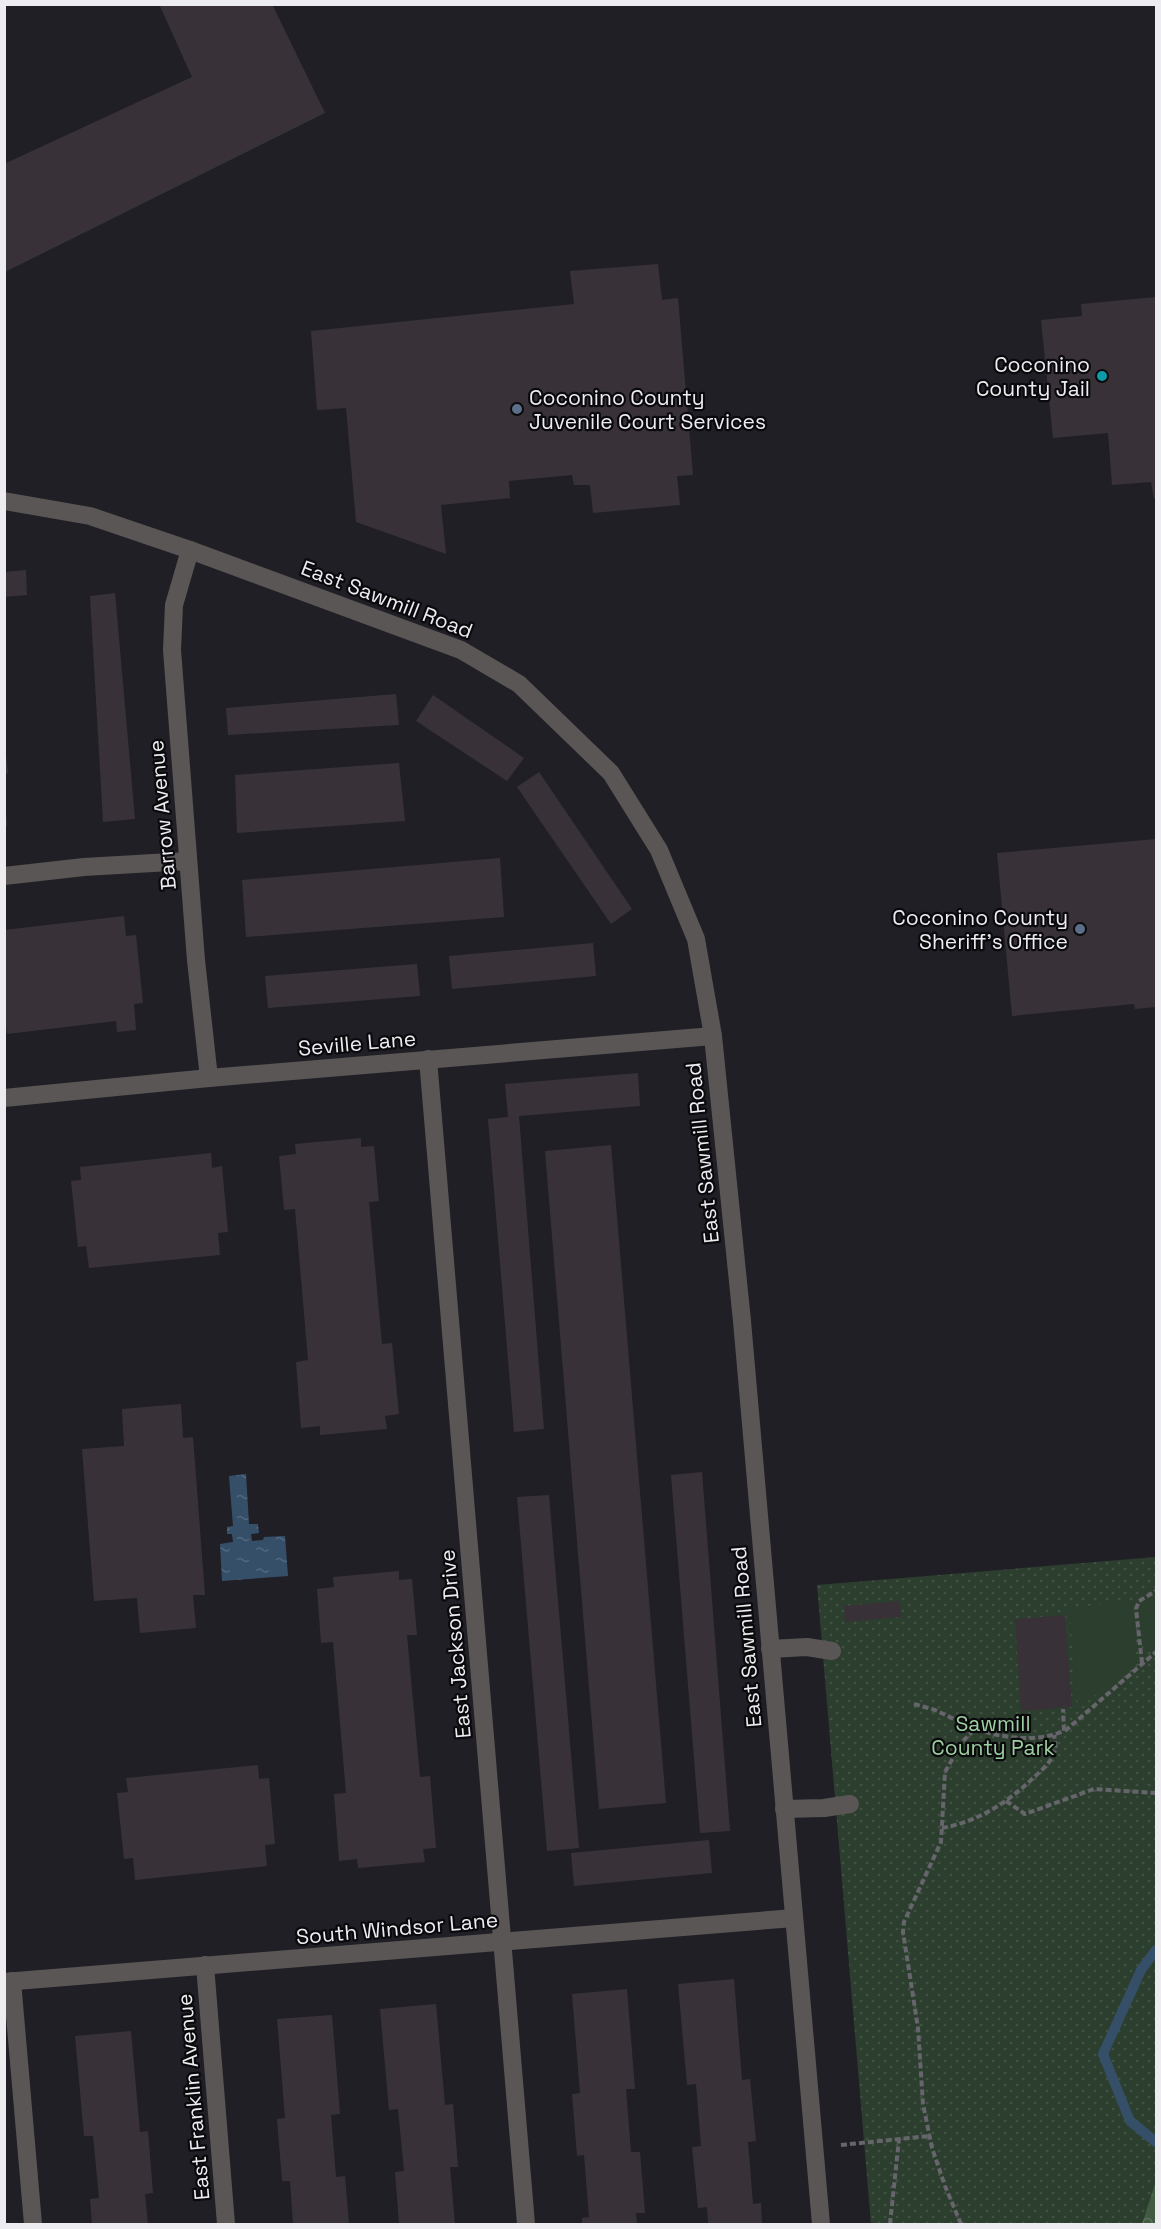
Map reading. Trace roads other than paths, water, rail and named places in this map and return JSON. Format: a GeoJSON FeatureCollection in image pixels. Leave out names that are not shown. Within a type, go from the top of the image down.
{"type":"FeatureCollection","features":[{"type":"Feature","properties":{"kind":"street","name":"East Sawmill Road"},"geometry":{"type":"LineString","coordinates":[[4,501],[90,516],[190,550],[461,650],[519,684],[611,773],[659,850],[696,939],[713,1036],[742,1321],[821,2224]]}},
{"type":"Feature","properties":{"kind":"street","name":"Barrow Avenue"},"geometry":{"type":"LineString","coordinates":[[190,550],[174,604],[172,650],[188,861],[209,1078]]}},
{"type":"Feature","properties":{"kind":"street"},"geometry":{"type":"LineString","coordinates":[[4,876],[84,867],[188,861]]}},
{"type":"Feature","properties":{"kind":"street","name":"Seville Lane"},"geometry":{"type":"LineString","coordinates":[[4,1098],[209,1078],[713,1036]]}},
{"type":"Feature","properties":{"kind":"street","name":"East Jackson Drive"},"geometry":{"type":"LineString","coordinates":[[428,1059],[526,2224]]}},
{"type":"Feature","properties":{"kind":"street"},"geometry":{"type":"LineString","coordinates":[[770,1649],[807,1647],[832,1651]]}},
{"type":"Feature","properties":{"kind":"street"},"geometry":{"type":"LineString","coordinates":[[784,1809],[824,1808],[850,1804]]}},
{"type":"Feature","properties":{"kind":"street","name":"South Windsor Lane"},"geometry":{"type":"LineString","coordinates":[[8,1982],[794,1918]]}},
{"type":"Feature","properties":{"kind":"street","name":"East Franklin Avenue"},"geometry":{"type":"LineString","coordinates":[[205,1965],[226,2224]]}},
{"type":"Feature","properties":{"kind":"street"},"geometry":{"type":"LineString","coordinates":[[8,1982],[33,2224]]}},
{"type":"Feature","properties":{"kind":"water"},"geometry":{"type":"Polygon","coordinates":[[[246,1474],[249,1524],[258,1524],[259,1533],[251,1534],[252,1541],[263,1540],[264,1537],[285,1536],[288,1576],[222,1581],[220,1544],[233,1542],[232,1534],[227,1534],[227,1527],[233,1526],[229,1476],[246,1474]]]}},
{"type":"Feature","properties":{"kind":"waterway"},"geometry":{"type":"LineString","coordinates":[[1156,1950],[1141,1970],[1103,2054],[1130,2121],[1156,2142]]}},
{"type":"Feature","properties":{"kind":"place","name":"Coconino County Jail"},"geometry":{"type":"Point","coordinates":[1102,376]}},
{"type":"Feature","properties":{"kind":"place","name":"Coconino County Juvenile Court Services"},"geometry":{"type":"Point","coordinates":[517,409]}},
{"type":"Feature","properties":{"kind":"place","name":"Coconino County Sheriff's Office"},"geometry":{"type":"Point","coordinates":[1080,929]}},
{"type":"Feature","properties":{"kind":"park label","name":"Sawmill County Park"},"geometry":{"type":"Point","coordinates":[993,1735]}}]}
